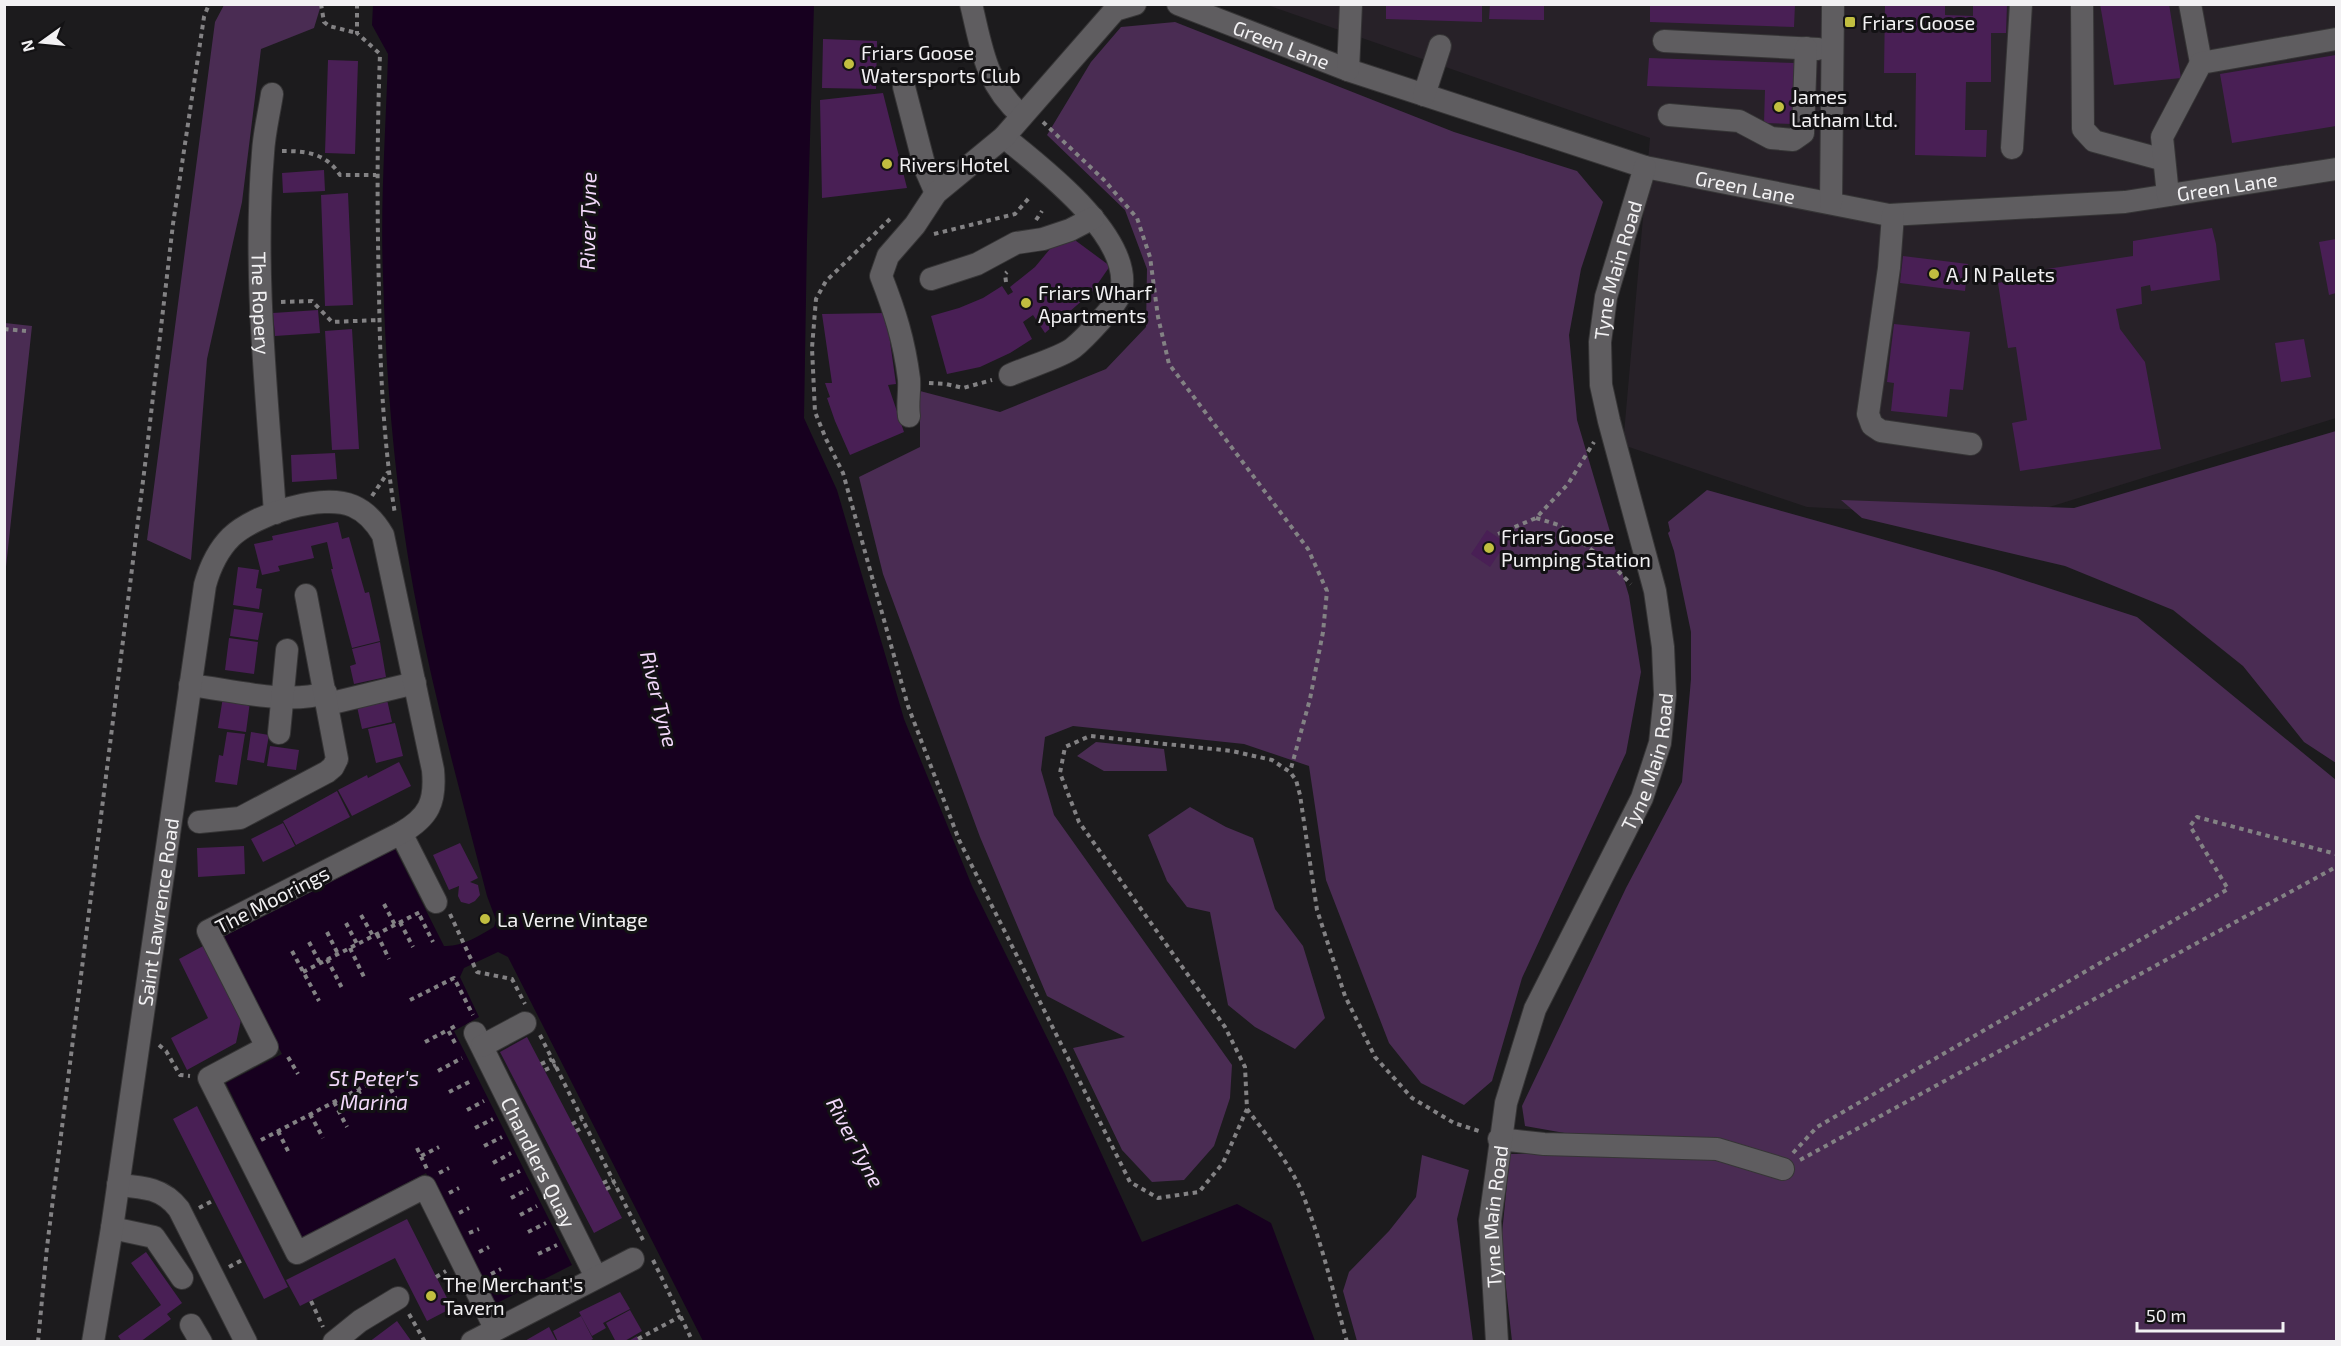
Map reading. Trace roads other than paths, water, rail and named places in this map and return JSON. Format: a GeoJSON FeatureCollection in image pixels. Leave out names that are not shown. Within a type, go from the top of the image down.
{"type":"FeatureCollection","features":[{"type":"Feature","properties":{"kind":"street"},"geometry":{"type":"LineString","coordinates":[[971,4],[990,78],[1010,105],[1027,110]]}},
{"type":"Feature","properties":{"kind":"street"},"geometry":{"type":"LineString","coordinates":[[909,416],[909,383],[905,352],[898,320],[881,276],[888,256],[909,233],[936,193],[1004,137],[1115,10],[1136,4]]}},
{"type":"Feature","properties":{"kind":"street","name":"Green Lane"},"geometry":{"type":"LineString","coordinates":[[1178,4],[1348,70],[1645,167],[1893,215],[2125,202],[2337,170]]}},
{"type":"Feature","properties":{"kind":"street"},"geometry":{"type":"LineString","coordinates":[[1348,70],[1351,4]]}},
{"type":"Feature","properties":{"kind":"street"},"geometry":{"type":"LineString","coordinates":[[1831,203],[1833,4]]}},
{"type":"Feature","properties":{"kind":"street"},"geometry":{"type":"LineString","coordinates":[[2012,148],[2022,4]]}},
{"type":"Feature","properties":{"kind":"street"},"geometry":{"type":"LineString","coordinates":[[2082,4],[2084,129],[2094,141],[2164,160]]}},
{"type":"Feature","properties":{"kind":"street"},"geometry":{"type":"LineString","coordinates":[[2168,195],[2162,137],[2201,63],[2190,4]]}},
{"type":"Feature","properties":{"kind":"street"},"geometry":{"type":"LineString","coordinates":[[2201,63],[2337,39]]}},
{"type":"Feature","properties":{"kind":"street"},"geometry":{"type":"LineString","coordinates":[[1664,41],[1832,50]]}},
{"type":"Feature","properties":{"kind":"street"},"geometry":{"type":"LineString","coordinates":[[1424,95],[1440,46]]}},
{"type":"Feature","properties":{"kind":"street"},"geometry":{"type":"LineString","coordinates":[[1669,115],[1739,121],[1771,138],[1793,140],[1803,133],[1806,48]]}},
{"type":"Feature","properties":{"kind":"street"},"geometry":{"type":"LineString","coordinates":[[904,87],[925,168],[936,193]]}},
{"type":"Feature","properties":{"kind":"street","name":"The Ropery"},"geometry":{"type":"LineString","coordinates":[[272,94],[263,151],[260,217],[262,302],[275,513]]}},
{"type":"Feature","properties":{"kind":"street"},"geometry":{"type":"LineString","coordinates":[[1004,137],[1087,209],[1110,241],[1121,269],[1121,293],[1106,315],[1072,349],[1010,375]]}},
{"type":"Feature","properties":{"kind":"street","name":"Tyne Main Road"},"geometry":{"type":"LineString","coordinates":[[1497,1341],[1490,1221],[1499,1139],[1506,1103],[1535,1009],[1642,798],[1660,743],[1665,695],[1663,647],[1654,591],[1601,385],[1600,342],[1606,297],[1645,167]]}},
{"type":"Feature","properties":{"kind":"street"},"geometry":{"type":"LineString","coordinates":[[1893,215],[1889,268],[1868,414],[1872,425],[1881,431],[1971,444]]}},
{"type":"Feature","properties":{"kind":"street"},"geometry":{"type":"LineString","coordinates":[[931,279],[977,264],[1016,243],[1043,239],[1070,230],[1093,218]]}},
{"type":"Feature","properties":{"kind":"street","name":"The Moorings"},"geometry":{"type":"LineString","coordinates":[[275,513],[320,502],[346,504],[362,511],[377,526],[387,548],[433,770],[433,796],[423,816],[401,833],[208,931],[267,1047],[208,1078],[297,1253],[425,1187],[495,1328]]}},
{"type":"Feature","properties":{"kind":"street","name":"Saint Lawrence Road"},"geometry":{"type":"LineString","coordinates":[[93,1341],[112,1228],[205,585],[215,559],[232,536],[242,528],[275,513]]}},
{"type":"Feature","properties":{"kind":"street"},"geometry":{"type":"LineString","coordinates":[[199,822],[240,818],[333,767],[337,759],[306,595]]}},
{"type":"Feature","properties":{"kind":"street"},"geometry":{"type":"LineString","coordinates":[[279,734],[287,650]]}},
{"type":"Feature","properties":{"kind":"street"},"geometry":{"type":"LineString","coordinates":[[190,685],[281,697],[327,698],[415,683]]}},
{"type":"Feature","properties":{"kind":"street"},"geometry":{"type":"LineString","coordinates":[[401,833],[431,908]]}},
{"type":"Feature","properties":{"kind":"street","name":"Chandlers Quay"},"geometry":{"type":"LineString","coordinates":[[530,1021],[478,1039],[596,1277]]}},
{"type":"Feature","properties":{"kind":"street"},"geometry":{"type":"LineString","coordinates":[[1499,1139],[1544,1144],[1717,1149],[1783,1168]]}},
{"type":"Feature","properties":{"kind":"street"},"geometry":{"type":"LineString","coordinates":[[118,1185],[157,1190],[173,1201],[246,1341]]}},
{"type":"Feature","properties":{"kind":"street"},"geometry":{"type":"LineString","coordinates":[[112,1228],[154,1237],[182,1278]]}},
{"type":"Feature","properties":{"kind":"street"},"geometry":{"type":"LineString","coordinates":[[472,1341],[641,1255]]}},
{"type":"Feature","properties":{"kind":"street"},"geometry":{"type":"LineString","coordinates":[[330,1336],[360,1321],[404,1307]]}},
{"type":"Feature","properties":{"kind":"water"},"geometry":{"type":"Polygon","coordinates":[[[373,5],[814,5],[804,418],[837,490],[904,719],[972,886],[1064,1072],[1142,1242],[1237,1204],[1271,1223],[1315,1341],[703,1341],[508,957],[498,952],[464,968],[460,977],[479,1017],[454,1031],[572,1265],[493,1305],[426,1173],[301,1238],[226,1083],[282,1054],[223,937],[395,849],[444,946],[457,945],[476,937],[494,927],[496,920],[487,896],[457,782],[407,553],[386,355],[382,248],[388,54],[372,25],[373,5]]]}},
{"type":"Feature","properties":{"kind":"place","name":"Friars Goose"},"geometry":{"type":"Point","coordinates":[1850,22]}},
{"type":"Feature","properties":{"kind":"place","name":"Friars Goose Watersports Club"},"geometry":{"type":"Point","coordinates":[849,64]}},
{"type":"Feature","properties":{"kind":"place","name":"James Latham Ltd."},"geometry":{"type":"Point","coordinates":[1779,107]}},
{"type":"Feature","properties":{"kind":"place","name":"Rivers Hotel"},"geometry":{"type":"Point","coordinates":[887,164]}},
{"type":"Feature","properties":{"kind":"place","name":"A J N Pallets"},"geometry":{"type":"Point","coordinates":[1934,274]}},
{"type":"Feature","properties":{"kind":"place","name":"Friars Wharf Apartments"},"geometry":{"type":"Point","coordinates":[1026,303]}},
{"type":"Feature","properties":{"kind":"place","name":"Friars Goose Pumping Station"},"geometry":{"type":"Point","coordinates":[1489,548]}},
{"type":"Feature","properties":{"kind":"place","name":"La Verne Vintage"},"geometry":{"type":"Point","coordinates":[485,919]}},
{"type":"Feature","properties":{"kind":"place","name":"The Merchant's Tavern"},"geometry":{"type":"Point","coordinates":[431,1296]}},
{"type":"Feature","properties":{"kind":"water label","name":"River Tyne"},"geometry":{"type":"Point","coordinates":[587,221]}},
{"type":"Feature","properties":{"kind":"water label","name":"River Tyne"},"geometry":{"type":"Point","coordinates":[660,699]}},
{"type":"Feature","properties":{"kind":"water label","name":"St Peter's Marina"},"geometry":{"type":"Point","coordinates":[374,1089]}},
{"type":"Feature","properties":{"kind":"water label","name":"River Tyne"},"geometry":{"type":"Point","coordinates":[856,1142]}}]}
